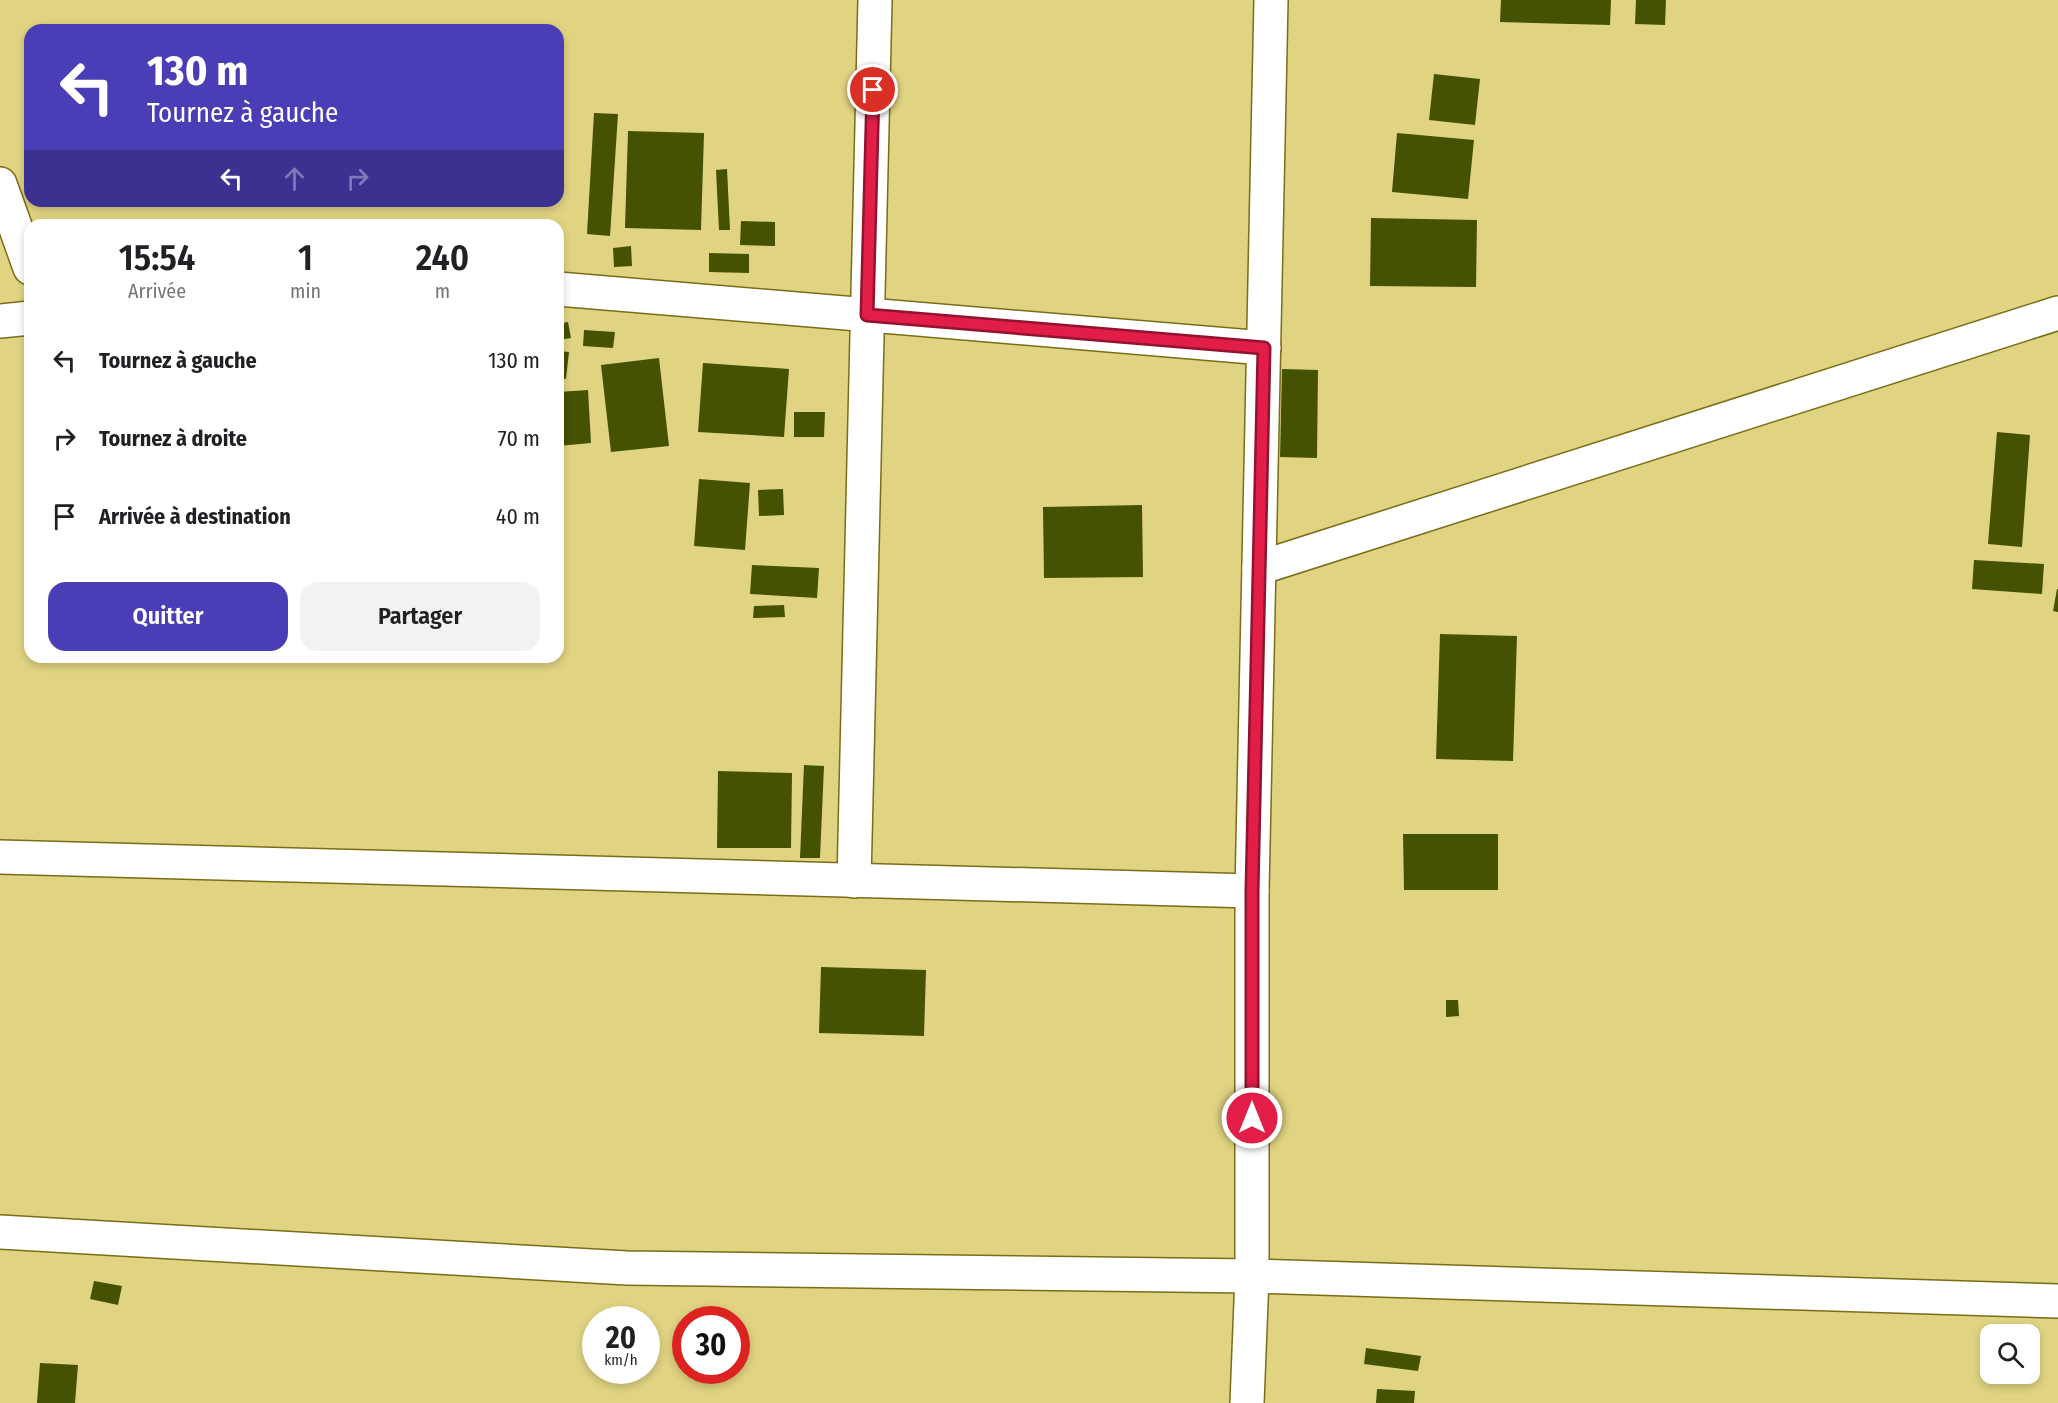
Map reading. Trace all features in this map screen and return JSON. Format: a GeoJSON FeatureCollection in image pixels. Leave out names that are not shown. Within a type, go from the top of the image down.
{"type":"FeatureCollection","features":[{"type":"Feature","properties":{"kind":"street"},"geometry":{"type":"LineString","coordinates":[[854,881],[875,0]]}},
{"type":"Feature","properties":{"kind":"street"},"geometry":{"type":"LineString","coordinates":[[1247,1403],[1252,1276],[1252,891],[1271,0]]}},
{"type":"Feature","properties":{"kind":"street"},"geometry":{"type":"LineString","coordinates":[[0,183],[24,251]]}},
{"type":"Feature","properties":{"kind":"street"},"geometry":{"type":"LineString","coordinates":[[564,290],[1264,348]]}},
{"type":"Feature","properties":{"kind":"street"},"geometry":{"type":"LineString","coordinates":[[1259,568],[2058,313]]}},
{"type":"Feature","properties":{"kind":"street"},"geometry":{"type":"LineString","coordinates":[[0,321],[24,319]]}},
{"type":"Feature","properties":{"kind":"street"},"geometry":{"type":"LineString","coordinates":[[0,857],[1252,891]]}},
{"type":"Feature","properties":{"kind":"street"},"geometry":{"type":"LineString","coordinates":[[0,1232],[627,1268],[1252,1276],[2058,1301]]}},
{"type":"Feature","properties":{"kind":"building"},"geometry":{"type":"Polygon","coordinates":[[[1501,0],[1611,0],[1610,25],[1500,22],[1501,0]]]}},
{"type":"Feature","properties":{"kind":"building"},"geometry":{"type":"Polygon","coordinates":[[[1636,0],[1666,0],[1665,25],[1635,24],[1636,0]]]}},
{"type":"Feature","properties":{"kind":"building"},"geometry":{"type":"Polygon","coordinates":[[[1434,74],[1480,79],[1475,125],[1429,120],[1434,74]]]}},
{"type":"Feature","properties":{"kind":"building"},"geometry":{"type":"Polygon","coordinates":[[[594,113],[618,114],[610,236],[587,234],[594,113]]]}},
{"type":"Feature","properties":{"kind":"building"},"geometry":{"type":"Polygon","coordinates":[[[628,131],[704,133],[701,230],[625,228],[628,131]]]}},
{"type":"Feature","properties":{"kind":"building"},"geometry":{"type":"Polygon","coordinates":[[[1397,133],[1474,140],[1468,199],[1392,192],[1397,133]]]}},
{"type":"Feature","properties":{"kind":"building"},"geometry":{"type":"Polygon","coordinates":[[[727,169],[730,230],[719,230],[716,170],[727,169]]]}},
{"type":"Feature","properties":{"kind":"building"},"geometry":{"type":"Polygon","coordinates":[[[1371,218],[1477,220],[1476,287],[1370,286],[1371,218]]]}},
{"type":"Feature","properties":{"kind":"building"},"geometry":{"type":"Polygon","coordinates":[[[741,221],[775,222],[775,246],[740,245],[741,221]]]}},
{"type":"Feature","properties":{"kind":"building"},"geometry":{"type":"Polygon","coordinates":[[[631,246],[632,266],[614,267],[613,248],[631,246]]]}},
{"type":"Feature","properties":{"kind":"building"},"geometry":{"type":"Polygon","coordinates":[[[709,253],[749,254],[749,273],[709,272],[709,253]]]}},
{"type":"Feature","properties":{"kind":"building"},"geometry":{"type":"Polygon","coordinates":[[[568,322],[571,338],[564,339],[564,323],[568,322]]]}},
{"type":"Feature","properties":{"kind":"building"},"geometry":{"type":"Polygon","coordinates":[[[584,330],[615,332],[613,348],[583,346],[584,330]]]}},
{"type":"Feature","properties":{"kind":"building"},"geometry":{"type":"Polygon","coordinates":[[[564,352],[569,352],[566,379],[564,379],[564,352]]]}},
{"type":"Feature","properties":{"kind":"building"},"geometry":{"type":"Polygon","coordinates":[[[659,358],[669,446],[611,452],[601,365],[659,358]]]}},
{"type":"Feature","properties":{"kind":"building"},"geometry":{"type":"Polygon","coordinates":[[[703,363],[789,369],[784,437],[698,432],[703,363]]]}},
{"type":"Feature","properties":{"kind":"building"},"geometry":{"type":"Polygon","coordinates":[[[1282,369],[1318,370],[1317,458],[1280,457],[1282,369]]]}},
{"type":"Feature","properties":{"kind":"building"},"geometry":{"type":"Polygon","coordinates":[[[588,390],[591,443],[564,445],[564,392],[588,390]]]}},
{"type":"Feature","properties":{"kind":"building"},"geometry":{"type":"Polygon","coordinates":[[[794,412],[825,412],[824,437],[794,437],[794,412]]]}},
{"type":"Feature","properties":{"kind":"building"},"geometry":{"type":"Polygon","coordinates":[[[1997,432],[2030,435],[2022,547],[1988,544],[1997,432]]]}},
{"type":"Feature","properties":{"kind":"building"},"geometry":{"type":"Polygon","coordinates":[[[699,479],[750,483],[745,550],[694,546],[699,479]]]}},
{"type":"Feature","properties":{"kind":"building"},"geometry":{"type":"Polygon","coordinates":[[[783,489],[784,515],[759,516],[758,490],[783,489]]]}},
{"type":"Feature","properties":{"kind":"building"},"geometry":{"type":"Polygon","coordinates":[[[1142,505],[1143,577],[1044,578],[1043,507],[1142,505]]]}},
{"type":"Feature","properties":{"kind":"building"},"geometry":{"type":"Polygon","coordinates":[[[1974,560],[2044,564],[2042,594],[1972,589],[1974,560]]]}},
{"type":"Feature","properties":{"kind":"building"},"geometry":{"type":"Polygon","coordinates":[[[752,565],[819,568],[817,598],[750,594],[752,565]]]}},
{"type":"Feature","properties":{"kind":"building"},"geometry":{"type":"Polygon","coordinates":[[[2058,589],[2058,612],[2053,611],[2058,589]]]}},
{"type":"Feature","properties":{"kind":"building"},"geometry":{"type":"Polygon","coordinates":[[[784,605],[785,617],[753,618],[754,606],[784,605]]]}},
{"type":"Feature","properties":{"kind":"building"},"geometry":{"type":"Polygon","coordinates":[[[1440,634],[1517,636],[1513,761],[1436,759],[1440,634]]]}},
{"type":"Feature","properties":{"kind":"building"},"geometry":{"type":"Polygon","coordinates":[[[804,765],[824,766],[820,858],[800,858],[804,765]]]}},
{"type":"Feature","properties":{"kind":"building"},"geometry":{"type":"Polygon","coordinates":[[[718,771],[792,773],[791,848],[717,848],[718,771]]]}},
{"type":"Feature","properties":{"kind":"building"},"geometry":{"type":"Polygon","coordinates":[[[1403,834],[1498,834],[1498,890],[1404,890],[1403,834]]]}},
{"type":"Feature","properties":{"kind":"building"},"geometry":{"type":"Polygon","coordinates":[[[821,967],[926,970],[924,1036],[819,1033],[821,967]]]}},
{"type":"Feature","properties":{"kind":"building"},"geometry":{"type":"Polygon","coordinates":[[[1446,1000],[1458,1000],[1459,1016],[1446,1017],[1446,1000]]]}},
{"type":"Feature","properties":{"kind":"building"},"geometry":{"type":"Polygon","coordinates":[[[94,1281],[122,1286],[118,1305],[90,1299],[94,1281]]]}},
{"type":"Feature","properties":{"kind":"building"},"geometry":{"type":"Polygon","coordinates":[[[1366,1348],[1421,1356],[1418,1371],[1364,1364],[1366,1348]]]}},
{"type":"Feature","properties":{"kind":"building"},"geometry":{"type":"Polygon","coordinates":[[[40,1363],[78,1365],[75,1403],[37,1403],[40,1363]]]}},
{"type":"Feature","properties":{"kind":"building"},"geometry":{"type":"Polygon","coordinates":[[[1377,1389],[1415,1391],[1414,1403],[1376,1403],[1377,1389]]]}},
{"type":"Feature","properties":{"kind":"route"},"geometry":{"type":"LineString","coordinates":[[873,90],[867,315],[1264,348],[1252,891],[1252,1118]]}}]}
